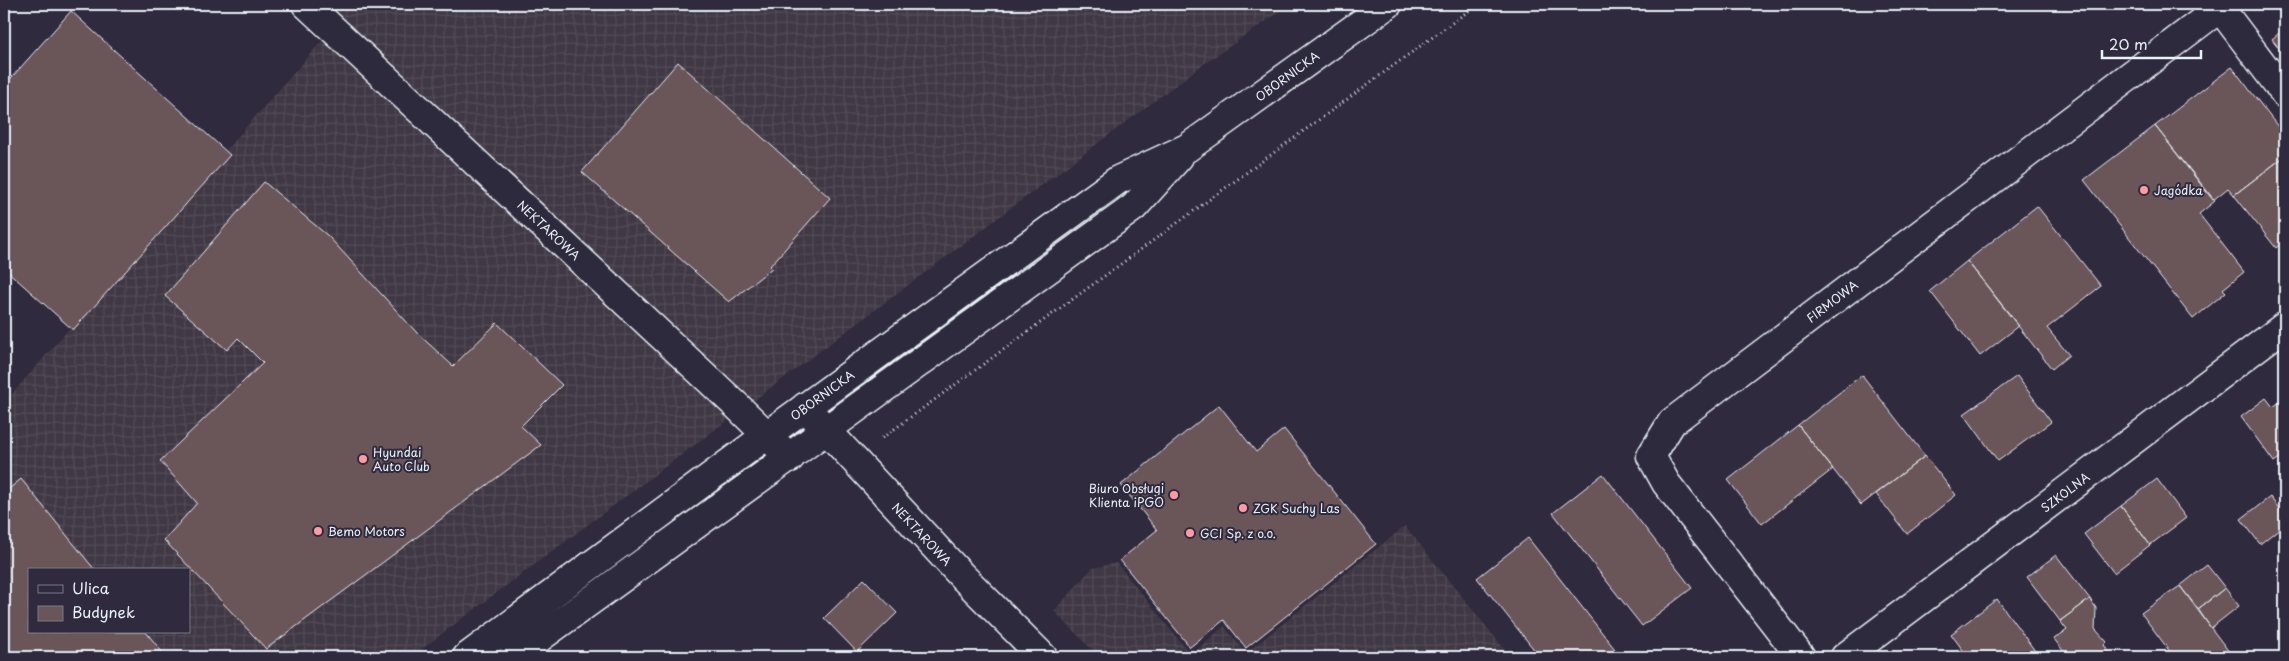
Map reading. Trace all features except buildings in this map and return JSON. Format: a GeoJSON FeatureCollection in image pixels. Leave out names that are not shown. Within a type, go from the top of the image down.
{"type":"FeatureCollection","features":[{"type":"Feature","properties":{"kind":"street","name":"NEKTAROWA"},"geometry":{"type":"LineString","coordinates":[[306,4],[790,458]]}},
{"type":"Feature","properties":{"kind":"street","name":"OBORNICKA"},"geometry":{"type":"LineString","coordinates":[[467,657],[766,435],[1118,180],[1187,148],[1388,4]]}},
{"type":"Feature","properties":{"kind":"street"},"geometry":{"type":"LineString","coordinates":[[2222,6],[2285,94]]}},
{"type":"Feature","properties":{"kind":"street","name":"FIRMOWA"},"geometry":{"type":"LineString","coordinates":[[1801,657],[1666,483],[1650,456],[1672,422],[2222,6]]}},
{"type":"Feature","properties":{"kind":"street","name":"OBORNICKA"},"geometry":{"type":"LineString","coordinates":[[513,657],[1134,207],[1187,148]]}},
{"type":"Feature","properties":{"kind":"street","name":"SZKOLNA"},"geometry":{"type":"LineString","coordinates":[[1845,657],[2285,326]]}},
{"type":"Feature","properties":{"kind":"street","name":"NEKTAROWA"},"geometry":{"type":"LineString","coordinates":[[805,407],[962,576],[1043,657]]}},
{"type":"Feature","properties":{"kind":"path"},"geometry":{"type":"LineString","coordinates":[[882,438],[1478,4]]}},
{"type":"Feature","properties":{"kind":"shaded area"},"geometry":{"type":"Polygon","coordinates":[[[325,4],[1291,4],[1204,64],[411,657],[4,657],[4,403],[341,19],[325,4]]]}},
{"type":"Feature","properties":{"kind":"shaded area"},"geometry":{"type":"Polygon","coordinates":[[[1405,526],[1511,657],[1099,657],[1054,611],[1092,568],[1117,563],[1191,655],[1224,626],[1246,653],[1405,526]]]}},
{"type":"Feature","properties":{"kind":"place","name":"Jagódka"},"geometry":{"type":"Point","coordinates":[2144,190]}},
{"type":"Feature","properties":{"kind":"place","name":"Hyundai Auto Club"},"geometry":{"type":"Point","coordinates":[363,459]}},
{"type":"Feature","properties":{"kind":"place","name":"Biuro Obsługi Klienta iPGO"},"geometry":{"type":"Point","coordinates":[1174,495]}},
{"type":"Feature","properties":{"kind":"place","name":"ZGK Suchy Las"},"geometry":{"type":"Point","coordinates":[1243,508]}},
{"type":"Feature","properties":{"kind":"place","name":"Bemo Motors"},"geometry":{"type":"Point","coordinates":[318,531]}},
{"type":"Feature","properties":{"kind":"place","name":"GCI Sp. z o.o."},"geometry":{"type":"Point","coordinates":[1190,533]}}]}
